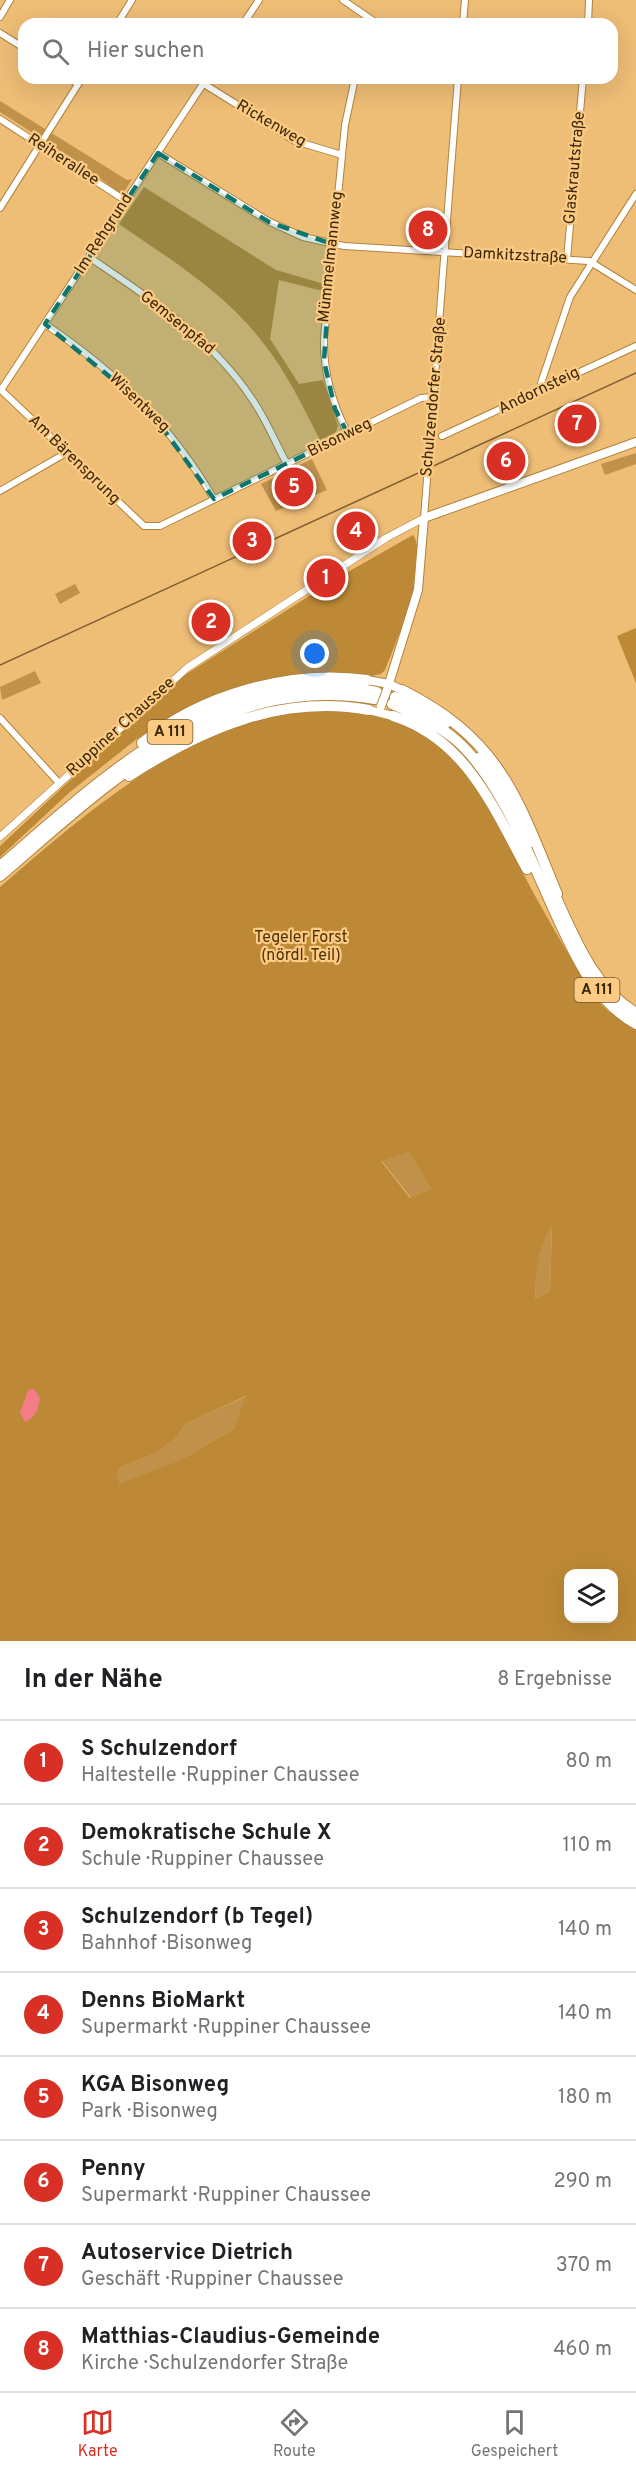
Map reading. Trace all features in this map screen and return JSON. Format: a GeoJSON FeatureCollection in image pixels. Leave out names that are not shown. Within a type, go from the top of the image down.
{"type":"FeatureCollection","features":[{"type":"Feature","properties":{"kind":"highway"},"geometry":{"type":"LineString","coordinates":[[36,835],[101,774],[158,730],[185,713],[240,693],[285,682],[324,678],[367,680]]}},
{"type":"Feature","properties":{"kind":"highway","name":"A 111"},"geometry":{"type":"LineString","coordinates":[[0,866],[125,762],[156,740],[195,719],[246,700],[296,688],[347,687],[385,698],[438,718],[459,735],[482,759],[514,809],[573,943],[597,991],[614,1008],[636,1024]]}},
{"type":"Feature","properties":{"kind":"highway"},"geometry":{"type":"LineString","coordinates":[[0,876],[74,813],[170,751],[232,722],[297,706],[338,705],[385,698]]}},
{"type":"Feature","properties":{"kind":"highway"},"geometry":{"type":"LineString","coordinates":[[393,716],[415,724],[456,753],[484,789],[573,943]]}},
{"type":"Feature","properties":{"kind":"highway","name":"A 111"},"geometry":{"type":"LineString","coordinates":[[573,943],[605,986],[636,1012]]}},
{"type":"Feature","properties":{"kind":"main road","name":"Ruppiner Chaussee"},"geometry":{"type":"LineString","coordinates":[[424,518],[636,442]]}},
{"type":"Feature","properties":{"kind":"main road","name":"Schulzendorfer Straße"},"geometry":{"type":"LineString","coordinates":[[385,698],[418,590],[424,518]]}},
{"type":"Feature","properties":{"kind":"main road"},"geometry":{"type":"LineString","coordinates":[[367,680],[385,698],[393,716]]}},
{"type":"Feature","properties":{"kind":"street"},"geometry":{"type":"LineString","coordinates":[[0,17],[10,0]]}},
{"type":"Feature","properties":{"kind":"street"},"geometry":{"type":"LineString","coordinates":[[121,18],[132,0]]}},
{"type":"Feature","properties":{"kind":"street"},"geometry":{"type":"LineString","coordinates":[[247,18],[259,0]]}},
{"type":"Feature","properties":{"kind":"street"},"geometry":{"type":"LineString","coordinates":[[343,0],[368,18]]}},
{"type":"Feature","properties":{"kind":"street"},"geometry":{"type":"LineString","coordinates":[[464,18],[465,0]]}},
{"type":"Feature","properties":{"kind":"street"},"geometry":{"type":"LineString","coordinates":[[588,18],[590,0]]}},
{"type":"Feature","properties":{"kind":"street"},"geometry":{"type":"LineString","coordinates":[[0,33],[18,44]]}},
{"type":"Feature","properties":{"kind":"street"},"geometry":{"type":"LineString","coordinates":[[0,208],[78,84]]}},
{"type":"Feature","properties":{"kind":"street","name":"Im Rehgrund"},"geometry":{"type":"LineString","coordinates":[[1,389],[203,84]]}},
{"type":"Feature","properties":{"kind":"street","name":"Rickenweg"},"geometry":{"type":"LineString","coordinates":[[210,84],[295,141],[342,155]]}},
{"type":"Feature","properties":{"kind":"street","name":"Mümmelmannweg"},"geometry":{"type":"LineString","coordinates":[[348,434],[330,391],[324,361],[324,338],[342,155],[348,104],[353,84]]}},
{"type":"Feature","properties":{"kind":"street","name":"Schulzendorfer Straße"},"geometry":{"type":"LineString","coordinates":[[424,518],[458,84]]}},
{"type":"Feature","properties":{"kind":"street","name":"Glaskrautstraße"},"geometry":{"type":"LineString","coordinates":[[567,259],[582,84]]}},
{"type":"Feature","properties":{"kind":"street","name":"Reiherallee"},"geometry":{"type":"LineString","coordinates":[[0,119],[126,201]]}},
{"type":"Feature","properties":{"kind":"street","name":"Damkitzstraße"},"geometry":{"type":"LineString","coordinates":[[158,153],[268,221],[303,237],[332,244],[593,262],[636,290]]}},
{"type":"Feature","properties":{"kind":"street"},"geometry":{"type":"LineString","coordinates":[[542,388],[541,383],[570,297],[636,194]]}},
{"type":"Feature","properties":{"kind":"street","name":"Gemsenpfad"},"geometry":{"type":"LineString","coordinates":[[89,257],[169,313],[208,346],[252,399],[287,464]]}},
{"type":"Feature","properties":{"kind":"street","name":"Wisentweg"},"geometry":{"type":"LineString","coordinates":[[45,324],[113,376],[148,408],[176,439],[214,499]]}},
{"type":"Feature","properties":{"kind":"street","name":"Andornsteig"},"geometry":{"type":"LineString","coordinates":[[442,436],[520,402],[542,388],[636,346]]}},
{"type":"Feature","properties":{"kind":"street","name":"Am Bärensprung"},"geometry":{"type":"LineString","coordinates":[[1,389],[144,526],[150,528]]}},
{"type":"Feature","properties":{"kind":"street","name":"Bisonweg"},"geometry":{"type":"LineString","coordinates":[[150,528],[160,526],[421,398],[434,397]]}},
{"type":"Feature","properties":{"kind":"street"},"geometry":{"type":"LineString","coordinates":[[0,491],[66,453]]}},
{"type":"Feature","properties":{"kind":"street","name":"Ruppiner Chaussee"},"geometry":{"type":"LineString","coordinates":[[0,837],[187,668],[380,542],[424,518]]}},
{"type":"Feature","properties":{"kind":"street"},"geometry":{"type":"LineString","coordinates":[[0,717],[59,783]]}},
{"type":"Feature","properties":{"kind":"highlighted area"},"geometry":{"type":"Polygon","coordinates":[[[158,153],[269,222],[332,244],[324,361],[335,409],[348,434],[214,499],[148,408],[45,324],[158,153]]]}},
{"type":"Feature","properties":{"kind":"shaded area"},"geometry":{"type":"Polygon","coordinates":[[[0,101],[127,180],[132,179],[122,195],[84,166],[0,112],[0,101]]]}},
{"type":"Feature","properties":{"kind":"shaded area"},"geometry":{"type":"Polygon","coordinates":[[[636,453],[636,464],[605,475],[601,464],[636,453]]]}},
{"type":"Feature","properties":{"kind":"shaded area"},"geometry":{"type":"Polygon","coordinates":[[[312,459],[327,490],[276,511],[261,484],[312,459]]]}},
{"type":"Feature","properties":{"kind":"shaded area"},"geometry":{"type":"Polygon","coordinates":[[[75,584],[80,593],[60,604],[55,594],[75,584]]]}},
{"type":"Feature","properties":{"kind":"shaded area"},"geometry":{"type":"Polygon","coordinates":[[[35,671],[41,683],[2,700],[0,687],[35,671]]]}},
{"type":"Feature","properties":{"kind":"shaded area"},"geometry":{"type":"Polygon","coordinates":[[[409,1151],[431,1189],[411,1198],[381,1160],[409,1151]]]}},
{"type":"Feature","properties":{"kind":"shaded area"},"geometry":{"type":"Polygon","coordinates":[[[552,1225],[550,1291],[535,1299],[540,1252],[552,1225]]]}},
{"type":"Feature","properties":{"kind":"shaded area"},"geometry":{"type":"Polygon","coordinates":[[[34,1389],[40,1398],[38,1406],[34,1416],[25,1422],[20,1413],[28,1390],[34,1389]]]}},
{"type":"Feature","properties":{"kind":"shaded area"},"geometry":{"type":"Polygon","coordinates":[[[247,1396],[234,1429],[182,1459],[120,1485],[117,1474],[121,1467],[156,1453],[175,1439],[185,1424],[247,1396]]]}},
{"type":"Feature","properties":{"kind":"green space"},"geometry":{"type":"Polygon","coordinates":[[[144,187],[276,270],[324,284],[323,291],[279,280],[270,339],[299,384],[323,380],[338,426],[336,432],[320,440],[280,367],[264,344],[233,309],[197,278],[119,224],[144,187]]]}},
{"type":"Feature","properties":{"kind":"green space"},"geometry":{"type":"Polygon","coordinates":[[[413,535],[417,547],[418,564],[415,582],[397,641],[385,670],[381,674],[174,715],[138,738],[70,792],[0,857],[0,846],[177,680],[339,577],[413,535]]]}},
{"type":"Feature","properties":{"kind":"green space"},"geometry":{"type":"Polygon","coordinates":[[[636,628],[636,683],[617,636],[636,628]]]}},
{"type":"Feature","properties":{"kind":"green space","name":"Tegeler Forst (nördl. Teil)"},"geometry":{"type":"Polygon","coordinates":[[[341,709],[386,719],[427,737],[452,755],[473,779],[536,898],[595,998],[609,1012],[636,1030],[636,1641],[0,1641],[0,887],[95,808],[164,762],[200,742],[238,726],[301,711],[341,709]],[[409,1152],[381,1161],[410,1198],[431,1189],[409,1152]],[[552,1226],[543,1243],[538,1261],[535,1299],[550,1291],[552,1226]],[[246,1396],[185,1424],[175,1439],[156,1453],[121,1467],[117,1474],[120,1484],[182,1459],[234,1429],[246,1396]]]}},
{"type":"Feature","properties":{"kind":"tram line"},"geometry":{"type":"LineString","coordinates":[[0,665],[636,373]]}},
{"type":"Feature","properties":{"kind":"place","name":"Matthias-Claudius-Gemeinde"},"geometry":{"type":"Point","coordinates":[428,230]}},
{"type":"Feature","properties":{"kind":"place","name":"Autoservice Dietrich"},"geometry":{"type":"Point","coordinates":[577,424]}},
{"type":"Feature","properties":{"kind":"place","name":"Penny"},"geometry":{"type":"Point","coordinates":[506,461]}},
{"type":"Feature","properties":{"kind":"place","name":"KGA Bisonweg"},"geometry":{"type":"Point","coordinates":[294,487]}},
{"type":"Feature","properties":{"kind":"place","name":"Denns BioMarkt"},"geometry":{"type":"Point","coordinates":[356,531]}},
{"type":"Feature","properties":{"kind":"place","name":"Schulzendorf (b Tegel)"},"geometry":{"type":"Point","coordinates":[252,541]}},
{"type":"Feature","properties":{"kind":"place","name":"S Schulzendorf"},"geometry":{"type":"Point","coordinates":[326,578]}},
{"type":"Feature","properties":{"kind":"place","name":"Demokratische Schule X"},"geometry":{"type":"Point","coordinates":[211,622]}}]}
